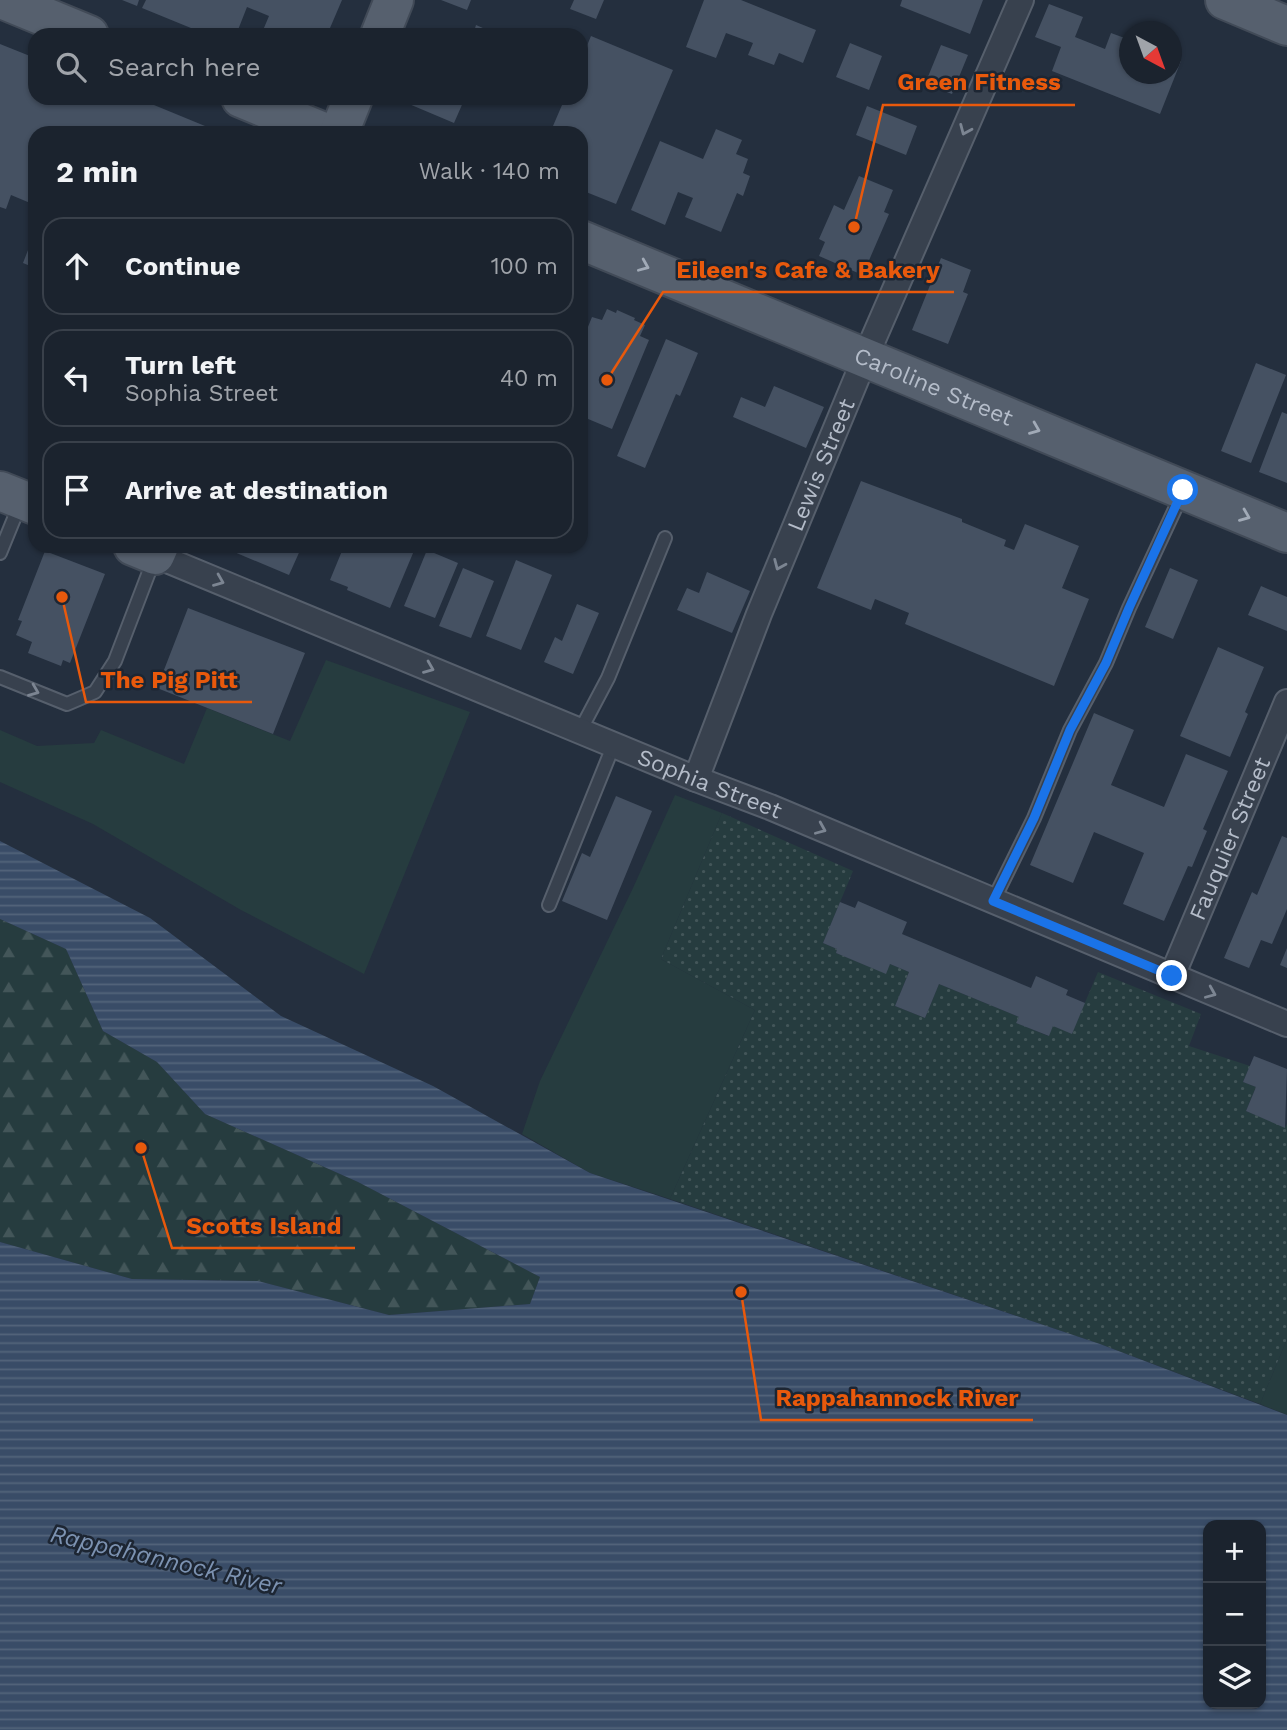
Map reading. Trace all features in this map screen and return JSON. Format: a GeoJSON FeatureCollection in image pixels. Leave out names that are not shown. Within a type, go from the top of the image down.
{"type":"FeatureCollection","features":[{"type":"Feature","properties":{"kind":"main road"},"geometry":{"type":"LineString","coordinates":[[4,0],[72,28]]}},
{"type":"Feature","properties":{"kind":"main road"},"geometry":{"type":"LineString","coordinates":[[383,28],[394,0]]}},
{"type":"Feature","properties":{"kind":"main road"},"geometry":{"type":"LineString","coordinates":[[1225,0],[1287,26]]}},
{"type":"Feature","properties":{"kind":"main road"},"geometry":{"type":"LineString","coordinates":[[258,105],[309,126]]}},
{"type":"Feature","properties":{"kind":"main road"},"geometry":{"type":"LineString","coordinates":[[341,126],[350,105]]}},
{"type":"Feature","properties":{"kind":"main road","name":"Caroline Street"},"geometry":{"type":"LineString","coordinates":[[588,243],[1287,533]]}},
{"type":"Feature","properties":{"kind":"street","name":"Lewis Street"},"geometry":{"type":"LineString","coordinates":[[696,779],[759,614],[865,358],[1021,0]]}},
{"type":"Feature","properties":{"kind":"street","name":"Sophia Street"},"geometry":{"type":"LineString","coordinates":[[158,553],[1287,1024]]}},
{"type":"Feature","properties":{"kind":"street","name":"Fauquier Street"},"geometry":{"type":"LineString","coordinates":[[1172,976],[1287,702]]}},
{"type":"Feature","properties":{"kind":"lane"},"geometry":{"type":"LineString","coordinates":[[993,901],[1034,818],[1070,730],[1106,663],[1183,490]]}},
{"type":"Feature","properties":{"kind":"lane"},"geometry":{"type":"LineString","coordinates":[[0,553],[19,499]]}},
{"type":"Feature","properties":{"kind":"lane"},"geometry":{"type":"LineString","coordinates":[[580,731],[608,678],[665,538]]}},
{"type":"Feature","properties":{"kind":"lane"},"geometry":{"type":"LineString","coordinates":[[0,677],[67,704],[95,692],[115,661],[148,553]]}},
{"type":"Feature","properties":{"kind":"lane"},"geometry":{"type":"LineString","coordinates":[[549,905],[614,744]]}},
{"type":"Feature","properties":{"kind":"green space"},"geometry":{"type":"Polygon","coordinates":[[[326,660],[470,712],[364,974],[241,910],[93,824],[0,782],[0,730],[37,746],[94,743],[101,730],[184,764],[207,708],[290,741],[326,660]]]}},
{"type":"Feature","properties":{"kind":"green space"},"geometry":{"type":"Polygon","coordinates":[[[675,795],[722,813],[661,959],[755,1010],[670,1199],[590,1173],[522,1134],[540,1081],[675,795]]]}},
{"type":"Feature","properties":{"kind":"green space"},"geometry":{"type":"Polygon","coordinates":[[[722,813],[853,871],[823,943],[837,949],[836,953],[885,973],[890,964],[909,972],[895,1006],[925,1018],[939,984],[1019,1017],[1017,1023],[1048,1036],[1053,1026],[1072,1033],[1098,972],[1201,1014],[1189,1046],[1250,1066],[1243,1082],[1256,1087],[1246,1111],[1285,1127],[1287,1124],[1287,1339],[1260,1404],[1100,1344],[670,1199],[755,1010],[661,959],[722,813]]]}},
{"type":"Feature","properties":{"kind":"green space"},"geometry":{"type":"Polygon","coordinates":[[[0,919],[66,949],[103,1031],[157,1062],[205,1114],[358,1182],[540,1277],[530,1304],[389,1315],[258,1281],[132,1279],[0,1242],[0,919]]]}},
{"type":"Feature","properties":{"kind":"green space"},"geometry":{"type":"Polygon","coordinates":[[[1287,1339],[1287,1415],[1260,1404],[1287,1339]]]}},
{"type":"Feature","properties":{"kind":"water","name":"Rappahannock River"},"geometry":{"type":"Polygon","coordinates":[[[0,841],[150,918],[281,1016],[433,1086],[590,1173],[1100,1344],[1287,1415],[1287,1730],[0,1730],[0,1242],[132,1279],[258,1281],[389,1315],[530,1304],[540,1277],[358,1182],[205,1114],[157,1062],[103,1031],[66,949],[0,919],[0,841]]]}},
{"type":"Feature","properties":{"kind":"building"},"geometry":{"type":"Polygon","coordinates":[[[122,0],[139,0],[137,6],[122,0]]]}},
{"type":"Feature","properties":{"kind":"building"},"geometry":{"type":"Polygon","coordinates":[[[146,0],[342,0],[330,28],[264,28],[269,16],[247,7],[239,28],[191,28],[142,8],[146,0]]]}},
{"type":"Feature","properties":{"kind":"building"},"geometry":{"type":"Polygon","coordinates":[[[441,0],[471,0],[467,10],[441,0]]]}},
{"type":"Feature","properties":{"kind":"building"},"geometry":{"type":"Polygon","coordinates":[[[574,0],[604,0],[596,19],[570,9],[574,0]]]}},
{"type":"Feature","properties":{"kind":"building"},"geometry":{"type":"Polygon","coordinates":[[[704,0],[741,0],[816,30],[803,63],[779,53],[774,65],[748,55],[753,43],[726,33],[716,58],[686,47],[704,0]]]}},
{"type":"Feature","properties":{"kind":"building"},"geometry":{"type":"Polygon","coordinates":[[[902,0],[983,0],[970,34],[900,6],[902,0]]]}},
{"type":"Feature","properties":{"kind":"building"},"geometry":{"type":"Polygon","coordinates":[[[1049,4],[1083,17],[1075,37],[1105,49],[1111,33],[1119,36],[1119,84],[1172,84],[1160,114],[1052,71],[1061,47],[1035,37],[1049,4]]]}},
{"type":"Feature","properties":{"kind":"building"},"geometry":{"type":"Polygon","coordinates":[[[591,36],[673,70],[616,204],[588,193],[588,126],[553,126],[562,105],[588,105],[588,43],[591,36]]]}},
{"type":"Feature","properties":{"kind":"building"},"geometry":{"type":"Polygon","coordinates":[[[850,43],[882,56],[869,90],[836,77],[850,43]]]}},
{"type":"Feature","properties":{"kind":"building"},"geometry":{"type":"Polygon","coordinates":[[[0,44],[28,55],[28,105],[154,105],[205,126],[28,126],[28,202],[11,195],[6,209],[0,207],[0,44]]]}},
{"type":"Feature","properties":{"kind":"building"},"geometry":{"type":"Polygon","coordinates":[[[941,45],[968,55],[952,94],[925,84],[941,45]]]}},
{"type":"Feature","properties":{"kind":"building"},"geometry":{"type":"Polygon","coordinates":[[[411,105],[462,105],[454,123],[411,105]]]}},
{"type":"Feature","properties":{"kind":"building"},"geometry":{"type":"Polygon","coordinates":[[[867,106],[917,126],[906,155],[856,135],[867,106]]]}},
{"type":"Feature","properties":{"kind":"building"},"geometry":{"type":"Polygon","coordinates":[[[716,129],[742,140],[736,154],[748,159],[743,173],[750,176],[743,196],[737,193],[721,232],[685,217],[693,198],[678,192],[665,225],[631,210],[660,141],[703,159],[716,129]]]}},
{"type":"Feature","properties":{"kind":"building"},"geometry":{"type":"Polygon","coordinates":[[[859,176],[893,190],[884,212],[889,214],[864,272],[859,270],[858,273],[819,256],[825,242],[819,239],[834,205],[844,210],[859,176]]]}},
{"type":"Feature","properties":{"kind":"building"},"geometry":{"type":"Polygon","coordinates":[[[28,250],[28,265],[23,263],[28,250]]]}},
{"type":"Feature","properties":{"kind":"building"},"geometry":{"type":"Polygon","coordinates":[[[941,258],[971,270],[963,292],[968,294],[948,344],[912,330],[941,258]]]}},
{"type":"Feature","properties":{"kind":"building"},"geometry":{"type":"Polygon","coordinates":[[[607,309],[616,313],[617,310],[645,325],[640,336],[649,340],[612,429],[588,419],[588,327],[592,317],[602,320],[607,309]]]}},
{"type":"Feature","properties":{"kind":"building"},"geometry":{"type":"Polygon","coordinates":[[[666,339],[698,353],[680,396],[676,394],[645,468],[617,456],[666,339]]]}},
{"type":"Feature","properties":{"kind":"building"},"geometry":{"type":"Polygon","coordinates":[[[1256,363],[1286,375],[1251,463],[1221,451],[1256,363]]]}},
{"type":"Feature","properties":{"kind":"building"},"geometry":{"type":"Polygon","coordinates":[[[774,386],[824,407],[806,448],[733,417],[741,397],[765,407],[774,386]]]}},
{"type":"Feature","properties":{"kind":"building"},"geometry":{"type":"Polygon","coordinates":[[[1282,412],[1287,414],[1287,483],[1259,472],[1282,412]]]}},
{"type":"Feature","properties":{"kind":"building"},"geometry":{"type":"Polygon","coordinates":[[[861,481],[962,519],[962,522],[1006,540],[1004,546],[1014,550],[1025,524],[1079,546],[1062,588],[1089,599],[1054,686],[905,624],[909,613],[875,599],[871,610],[817,588],[861,481]]]}},
{"type":"Feature","properties":{"kind":"building"},"geometry":{"type":"Polygon","coordinates":[[[44,553],[105,574],[70,663],[63,660],[61,666],[28,653],[32,642],[16,635],[22,621],[18,620],[44,553]]]}},
{"type":"Feature","properties":{"kind":"building"},"geometry":{"type":"Polygon","coordinates":[[[237,553],[299,553],[289,575],[237,553]]]}},
{"type":"Feature","properties":{"kind":"building"},"geometry":{"type":"Polygon","coordinates":[[[341,553],[413,553],[390,608],[330,580],[341,553]]]}},
{"type":"Feature","properties":{"kind":"building"},"geometry":{"type":"Polygon","coordinates":[[[426,553],[434,553],[458,563],[435,618],[404,606],[426,553]]]}},
{"type":"Feature","properties":{"kind":"building"},"geometry":{"type":"Polygon","coordinates":[[[516,560],[552,575],[521,650],[486,636],[516,560]]]}},
{"type":"Feature","properties":{"kind":"building"},"geometry":{"type":"Polygon","coordinates":[[[463,568],[494,581],[471,638],[439,626],[463,568]]]}},
{"type":"Feature","properties":{"kind":"building"},"geometry":{"type":"Polygon","coordinates":[[[1170,568],[1198,580],[1173,639],[1145,627],[1170,568]]]}},
{"type":"Feature","properties":{"kind":"building"},"geometry":{"type":"Polygon","coordinates":[[[707,572],[750,591],[732,633],[677,610],[687,588],[699,593],[707,572]]]}},
{"type":"Feature","properties":{"kind":"building"},"geometry":{"type":"Polygon","coordinates":[[[1261,586],[1287,597],[1287,631],[1248,615],[1261,586]]]}},
{"type":"Feature","properties":{"kind":"building"},"geometry":{"type":"Polygon","coordinates":[[[577,604],[599,613],[573,674],[544,662],[555,637],[562,641],[577,604]]]}},
{"type":"Feature","properties":{"kind":"building"},"geometry":{"type":"Polygon","coordinates":[[[188,608],[305,653],[273,734],[157,688],[188,608]]]}},
{"type":"Feature","properties":{"kind":"building"},"geometry":{"type":"Polygon","coordinates":[[[1218,647],[1264,667],[1230,757],[1180,736],[1218,647]]]}},
{"type":"Feature","properties":{"kind":"building"},"geometry":{"type":"Polygon","coordinates":[[[1094,713],[1134,730],[1111,785],[1164,807],[1186,754],[1228,771],[1203,829],[1207,831],[1192,867],[1188,866],[1164,921],[1123,904],[1144,853],[1094,832],[1073,883],[1030,865],[1094,713]]]}},
{"type":"Feature","properties":{"kind":"building"},"geometry":{"type":"Polygon","coordinates":[[[616,796],[652,811],[607,920],[562,901],[582,853],[590,857],[616,796]]]}},
{"type":"Feature","properties":{"kind":"building"},"geometry":{"type":"Polygon","coordinates":[[[1282,836],[1287,838],[1287,909],[1272,944],[1261,940],[1249,968],[1224,958],[1252,892],[1257,895],[1282,836]]]}},
{"type":"Feature","properties":{"kind":"building"},"geometry":{"type":"Polygon","coordinates":[[[858,901],[907,922],[902,934],[1031,988],[1036,976],[1068,990],[1066,995],[1085,1003],[1072,1034],[1053,1026],[1049,1036],[1016,1023],[1019,1017],[939,984],[925,1018],[895,1006],[909,972],[890,964],[886,974],[836,953],[837,949],[823,943],[840,902],[855,908],[858,901]]]}},
{"type":"Feature","properties":{"kind":"building"},"geometry":{"type":"Polygon","coordinates":[[[1287,948],[1287,968],[1280,965],[1287,948]]]}},
{"type":"Feature","properties":{"kind":"building"},"geometry":{"type":"Polygon","coordinates":[[[1254,1056],[1287,1069],[1285,1128],[1246,1111],[1256,1087],[1243,1082],[1254,1056]]]}},
{"type":"Feature","properties":{"kind":"place","name":"Green Fitness"},"geometry":{"type":"Point","coordinates":[854,227]}},
{"type":"Feature","properties":{"kind":"place","name":"Eileen's Cafe & Bakery"},"geometry":{"type":"Point","coordinates":[607,380]}},
{"type":"Feature","properties":{"kind":"place","name":"The Pig Pitt"},"geometry":{"type":"Point","coordinates":[62,597]}},
{"type":"Feature","properties":{"kind":"place","name":"Scotts Island"},"geometry":{"type":"Point","coordinates":[141,1148]}},
{"type":"Feature","properties":{"kind":"place","name":"Rappahannock River"},"geometry":{"type":"Point","coordinates":[741,1292]}},
{"type":"Feature","properties":{"kind":"route"},"geometry":{"type":"LineString","coordinates":[[1172,976],[993,901],[1034,818],[1070,730],[1106,663],[1183,490]]}}]}
